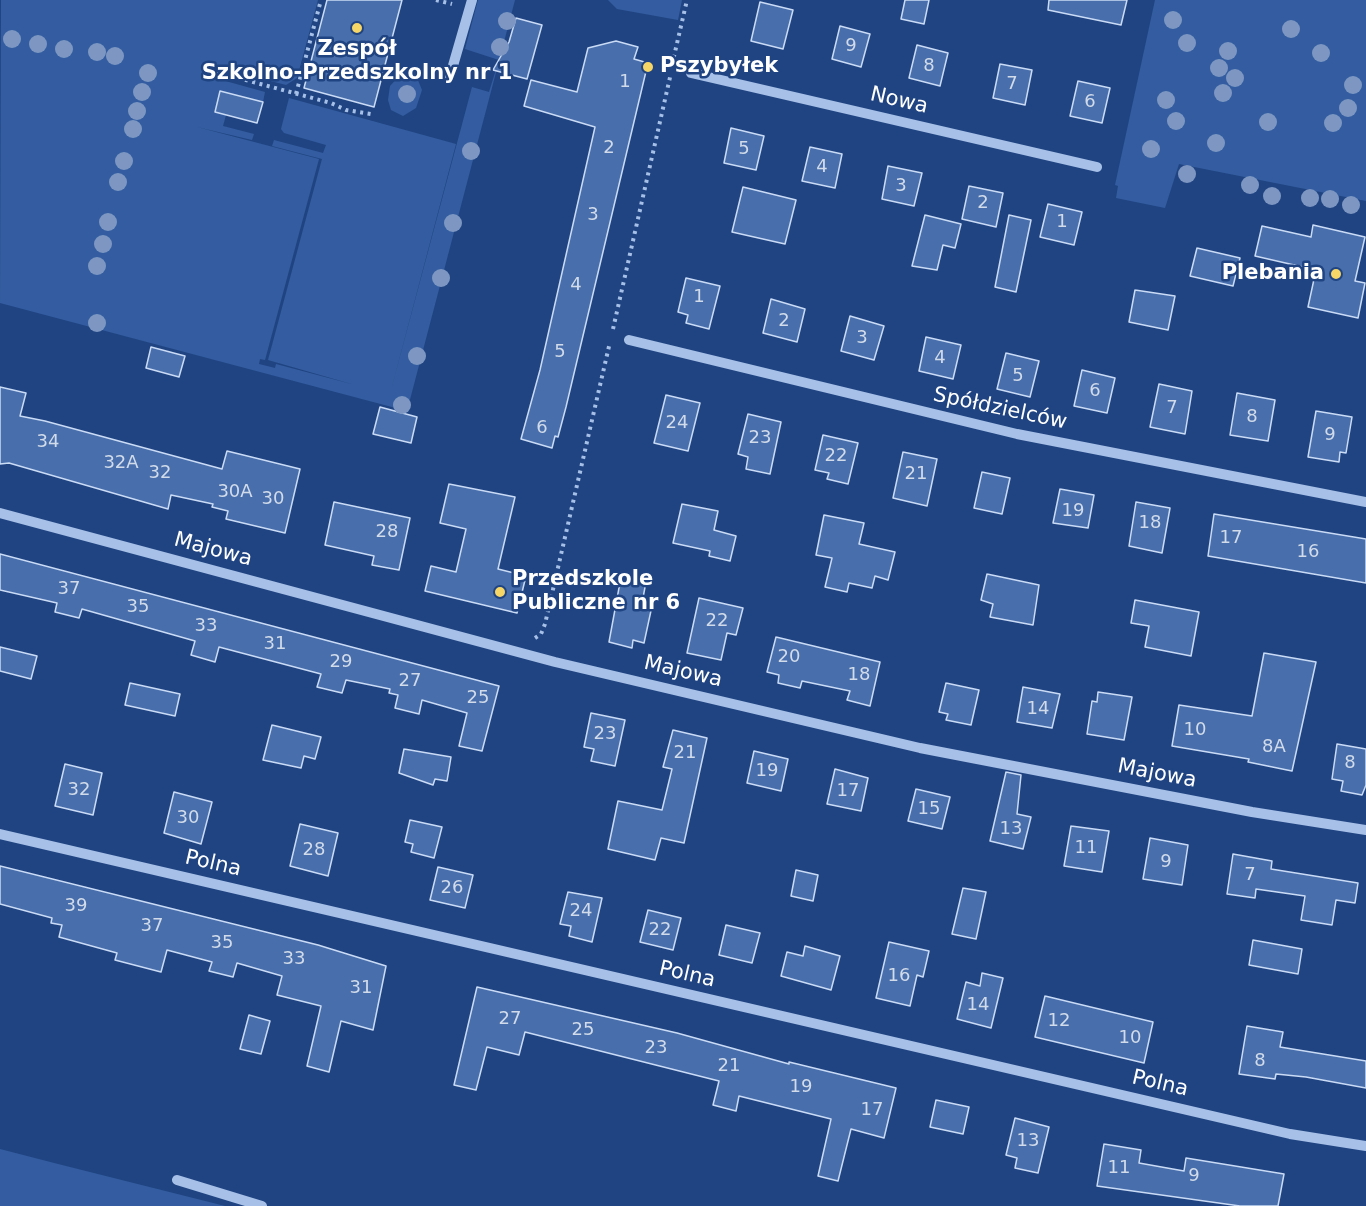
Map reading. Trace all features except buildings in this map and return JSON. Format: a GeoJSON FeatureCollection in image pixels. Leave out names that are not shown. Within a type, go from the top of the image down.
{"type":"FeatureCollection","features":[{"type":"Feature","properties":{"kind":"street"},"geometry":{"type":"LineString","coordinates":[[450,76],[472,0]]}},
{"type":"Feature","properties":{"kind":"street","name":"Nowa"},"geometry":{"type":"LineString","coordinates":[[691,73],[1097,167]]}},
{"type":"Feature","properties":{"kind":"street","name":"Spółdzielców"},"geometry":{"type":"LineString","coordinates":[[629,340],[1007,431],[1366,502]]}},
{"type":"Feature","properties":{"kind":"street","name":"Majowa"},"geometry":{"type":"LineString","coordinates":[[0,513],[555,662],[920,748],[1251,812],[1366,830]]}},
{"type":"Feature","properties":{"kind":"street","name":"Polna"},"geometry":{"type":"LineString","coordinates":[[0,834],[1278,1131],[1366,1146]]}},
{"type":"Feature","properties":{"kind":"street"},"geometry":{"type":"LineString","coordinates":[[177,1180],[262,1206]]}},
{"type":"Feature","properties":{"kind":"path"},"geometry":{"type":"LineString","coordinates":[[296,94],[321,0]]}},
{"type":"Feature","properties":{"kind":"path"},"geometry":{"type":"LineString","coordinates":[[436,0],[456,3]]}},
{"type":"Feature","properties":{"kind":"path"},"geometry":{"type":"LineString","coordinates":[[529,638],[542,634],[545,624],[687,0]]}},
{"type":"Feature","properties":{"kind":"path"},"geometry":{"type":"LineString","coordinates":[[216,72],[346,110],[371,114]]}},
{"type":"Feature","properties":{"kind":"shaded area"},"geometry":{"type":"Polygon","coordinates":[[[1,0],[318,0],[297,78],[286,85],[213,66],[211,77],[265,92],[263,102],[220,91],[215,112],[226,115],[223,126],[254,134],[252,140],[197,127],[319,159],[265,360],[260,359],[259,364],[275,368],[276,364],[355,385],[268,360],[322,159],[272,146],[274,140],[323,153],[326,145],[284,133],[281,129],[289,98],[456,144],[390,394],[472,87],[489,92],[499,60],[465,49],[478,0],[515,0],[407,411],[0,303],[1,0]]]}},
{"type":"Feature","properties":{"kind":"shaded area"},"geometry":{"type":"Polygon","coordinates":[[[608,0],[682,0],[678,20],[617,9],[608,0]]]}},
{"type":"Feature","properties":{"kind":"shaded area"},"geometry":{"type":"Polygon","coordinates":[[[1155,0],[1366,0],[1366,201],[1179,164],[1165,208],[1116,198],[1118,186],[1115,185],[1155,0]]]}},
{"type":"Feature","properties":{"kind":"shaded area"},"geometry":{"type":"Polygon","coordinates":[[[403,72],[415,73],[422,90],[416,108],[403,116],[391,110],[388,100],[390,86],[403,72]]]}},
{"type":"Feature","properties":{"kind":"shaded area"},"geometry":{"type":"Polygon","coordinates":[[[0,1149],[58,1164],[225,1206],[0,1206],[0,1149]]]}},
{"type":"Feature","properties":{"kind":"place","name":"Zespół Szkolno-Przedszkolny nr 1"},"geometry":{"type":"Point","coordinates":[357,28]}},
{"type":"Feature","properties":{"kind":"place","name":"Pszybyłek"},"geometry":{"type":"Point","coordinates":[648,67]}},
{"type":"Feature","properties":{"kind":"place","name":"Plebania"},"geometry":{"type":"Point","coordinates":[1336,274]}},
{"type":"Feature","properties":{"kind":"place","name":"Przedszkole Publiczne nr 6"},"geometry":{"type":"Point","coordinates":[500,592]}}]}
